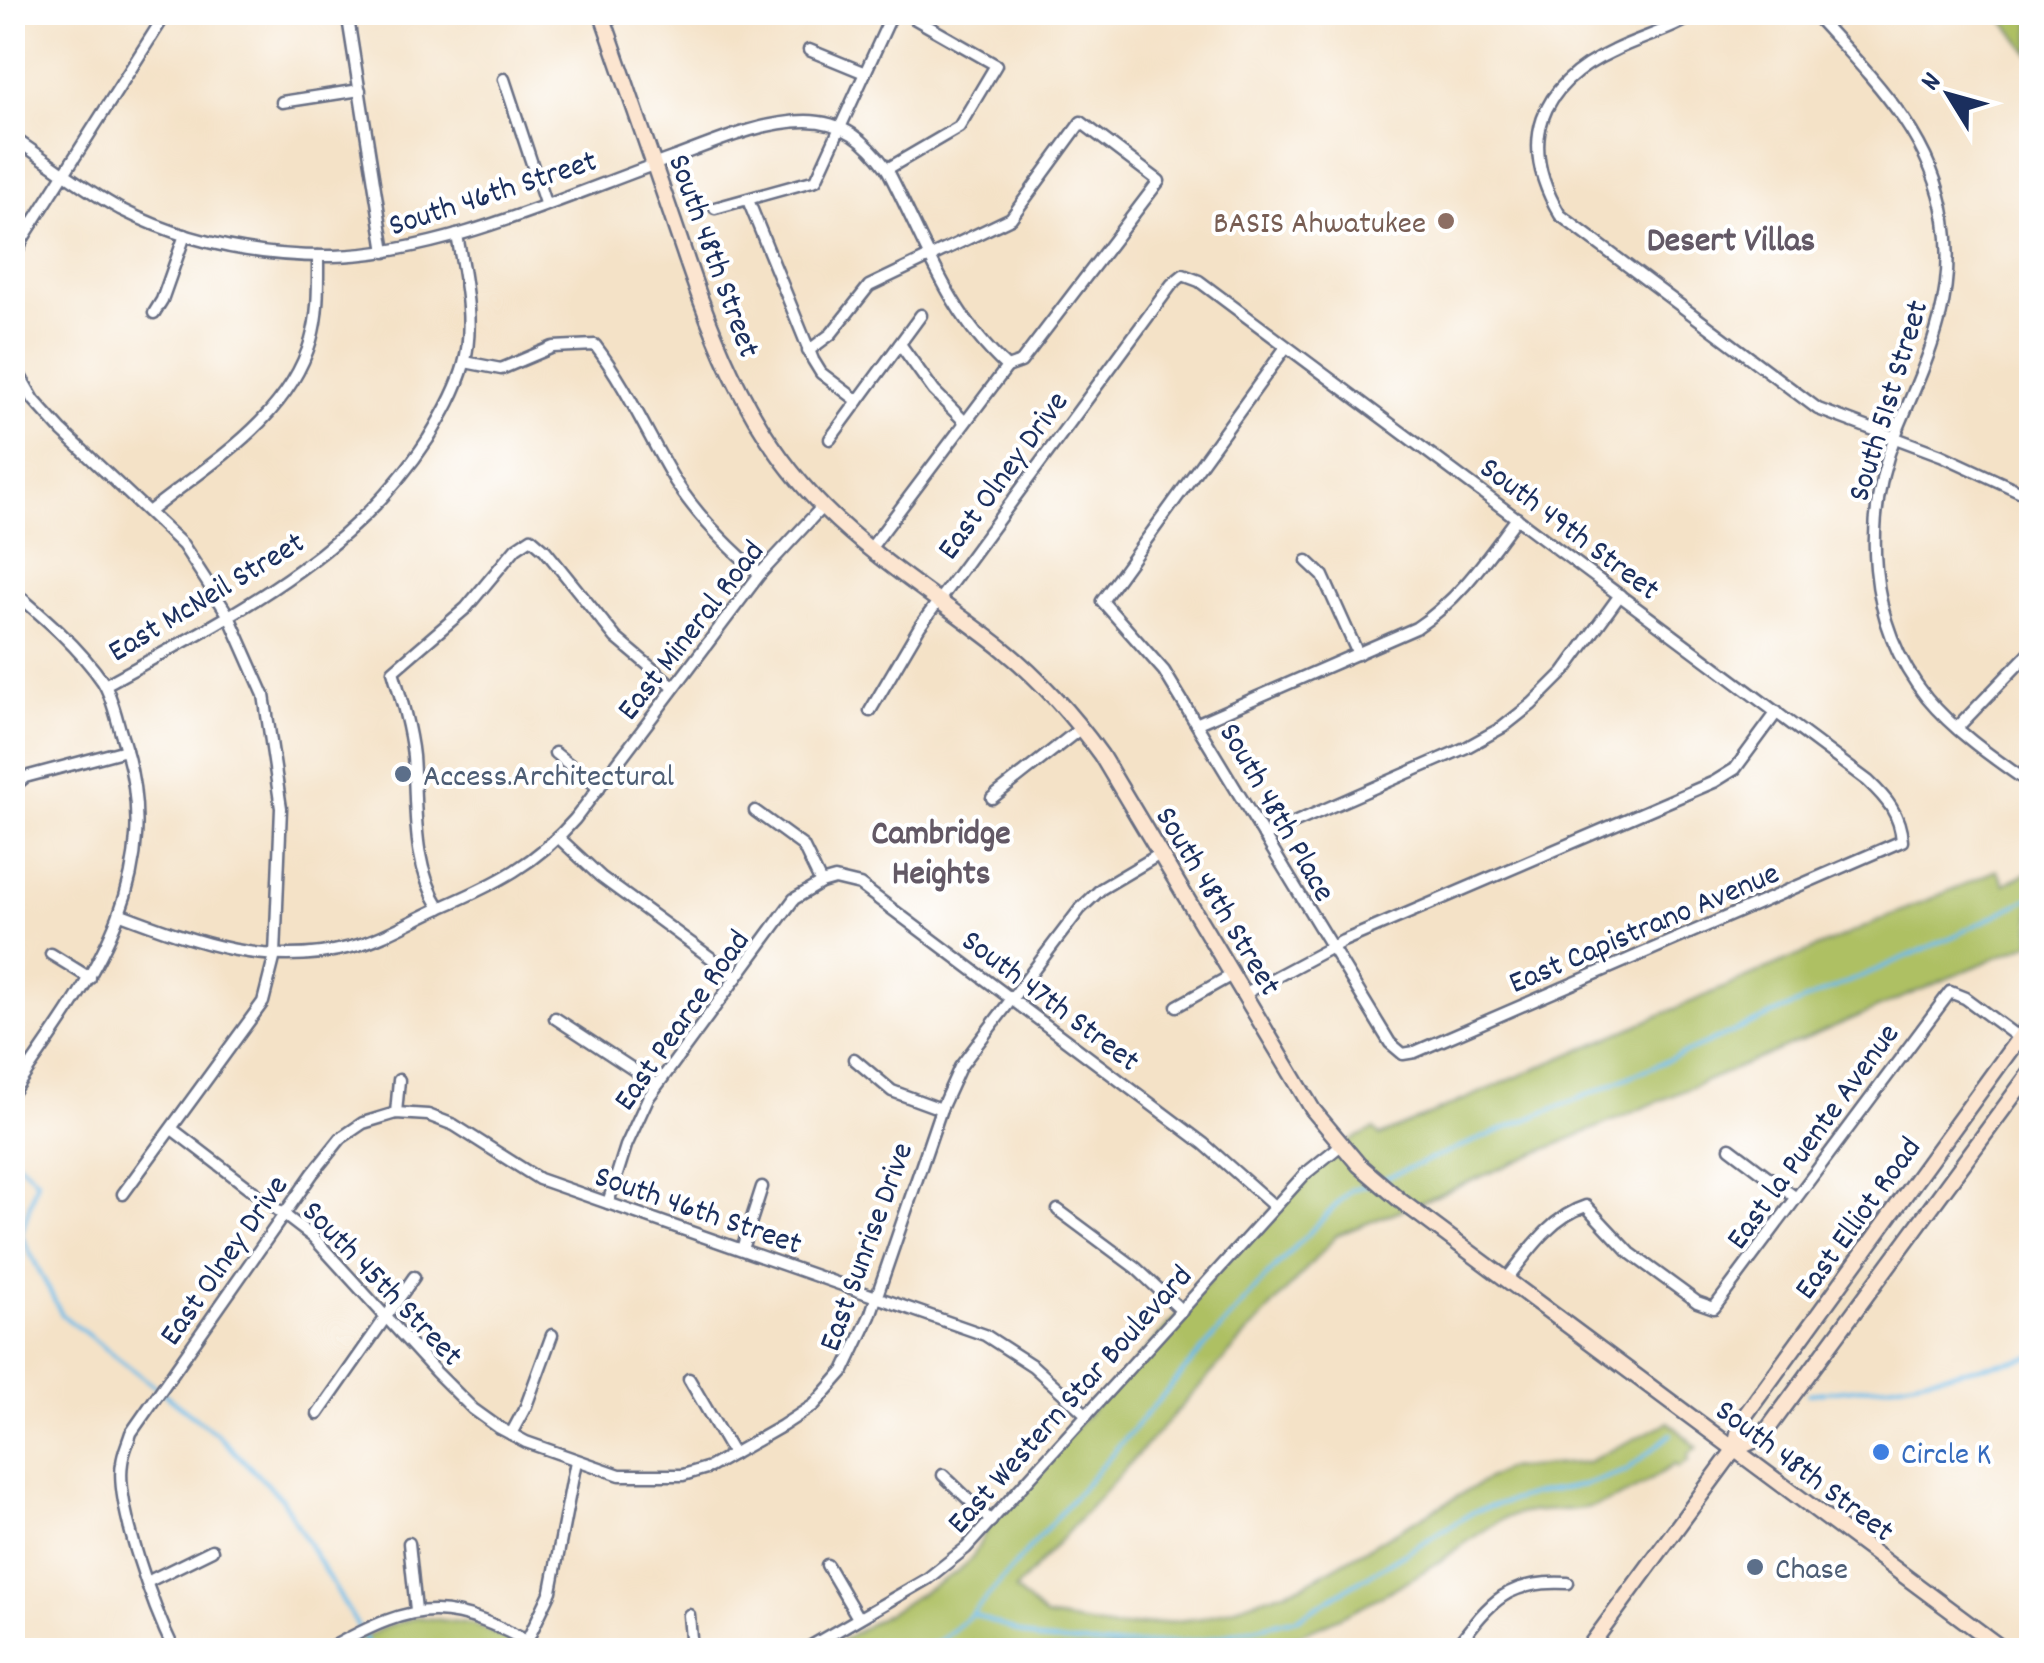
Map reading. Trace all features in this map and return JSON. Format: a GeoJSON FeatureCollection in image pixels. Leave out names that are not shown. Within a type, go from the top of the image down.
{"type":"FeatureCollection","features":[{"type":"Feature","properties":{"kind":"main road","name":"South 48th Street"},"geometry":{"type":"LineString","coordinates":[[601,12],[726,369],[764,436],[822,507],[1036,678],[1081,728],[1312,1110],[1359,1165],[1506,1280],[2004,1650]]}},
{"type":"Feature","properties":{"kind":"main road","name":"East Elliot Road"},"geometry":{"type":"LineString","coordinates":[[1587,1650],[1734,1450],[1741,1421],[2032,1020]]}},
{"type":"Feature","properties":{"kind":"main road","name":"East Elliot Road"},"geometry":{"type":"LineString","coordinates":[[1734,1450],[1762,1436],[2032,1070]]}},
{"type":"Feature","properties":{"kind":"main road"},"geometry":{"type":"LineString","coordinates":[[1912,1189],[1932,1204]]}},
{"type":"Feature","properties":{"kind":"street"},"geometry":{"type":"LineString","coordinates":[[12,266],[22,240],[167,12]]}},
{"type":"Feature","properties":{"kind":"street"},"geometry":{"type":"LineString","coordinates":[[348,12],[385,252]]}},
{"type":"Feature","properties":{"kind":"street"},"geometry":{"type":"LineString","coordinates":[[715,208],[816,180],[893,12]]}},
{"type":"Feature","properties":{"kind":"street"},"geometry":{"type":"LineString","coordinates":[[887,169],[959,127],[996,65],[903,12]]}},
{"type":"Feature","properties":{"kind":"street"},"geometry":{"type":"LineString","coordinates":[[1699,12],[1614,50],[1567,78],[1555,92],[1541,122],[1538,154],[1542,177],[1560,215],[1818,410],[1895,437],[2032,497]]}},
{"type":"Feature","properties":{"kind":"street","name":"South 51st Street"},"geometry":{"type":"LineString","coordinates":[[1812,12],[1881,87],[1912,129],[1934,179],[1945,221],[1944,311],[1930,356],[1886,462],[1874,523],[1879,592],[1889,628],[1925,695],[1957,728],[2032,786]]}},
{"type":"Feature","properties":{"kind":"street"},"geometry":{"type":"LineString","coordinates":[[809,50],[865,74]]}},
{"type":"Feature","properties":{"kind":"street"},"geometry":{"type":"LineString","coordinates":[[504,79],[545,204]]}},
{"type":"Feature","properties":{"kind":"street"},"geometry":{"type":"LineString","coordinates":[[282,102],[360,90]]}},
{"type":"Feature","properties":{"kind":"street"},"geometry":{"type":"LineString","coordinates":[[654,164],[746,132],[805,121],[842,128],[863,139],[887,169],[929,257],[968,326],[1008,367]]}},
{"type":"Feature","properties":{"kind":"street"},"geometry":{"type":"LineString","coordinates":[[808,351],[832,334],[868,286],[1011,218],[1081,122],[1160,180],[1021,362],[1008,367],[870,549]]}},
{"type":"Feature","properties":{"kind":"street","name":"South 46th Street"},"geometry":{"type":"LineString","coordinates":[[12,137],[118,208],[185,235],[245,252],[318,256],[385,252],[457,235],[654,164]]}},
{"type":"Feature","properties":{"kind":"street"},"geometry":{"type":"LineString","coordinates":[[748,200],[808,351],[821,373],[858,401]]}},
{"type":"Feature","properties":{"kind":"street"},"geometry":{"type":"LineString","coordinates":[[154,313],[185,235]]}},
{"type":"Feature","properties":{"kind":"street","name":"East McNeil Street"},"geometry":{"type":"LineString","coordinates":[[105,685],[229,616],[310,564],[403,477],[440,418],[465,362],[468,295],[457,235]]}},
{"type":"Feature","properties":{"kind":"street"},"geometry":{"type":"LineString","coordinates":[[150,511],[262,422],[299,373],[317,313],[318,256]]}},
{"type":"Feature","properties":{"kind":"street","name":"South 49th Street"},"geometry":{"type":"LineString","coordinates":[[1183,276],[1199,282],[1881,793],[1894,808],[1902,841]]}},
{"type":"Feature","properties":{"kind":"street","name":"East Olney Drive"},"geometry":{"type":"LineString","coordinates":[[870,711],[904,650],[939,600],[1172,284],[1183,276]]}},
{"type":"Feature","properties":{"kind":"street"},"geometry":{"type":"LineString","coordinates":[[830,439],[920,315]]}},
{"type":"Feature","properties":{"kind":"street"},"geometry":{"type":"LineString","coordinates":[[900,344],[934,391],[965,422]]}},
{"type":"Feature","properties":{"kind":"street"},"geometry":{"type":"LineString","coordinates":[[465,362],[502,369],[554,347],[595,345],[614,369],[677,484],[718,538],[760,574]]}},
{"type":"Feature","properties":{"kind":"street","name":"South 48th Place"},"geometry":{"type":"LineString","coordinates":[[1286,347],[1102,601],[1164,670],[1330,948],[1390,1043],[1403,1054]]}},
{"type":"Feature","properties":{"kind":"street"},"geometry":{"type":"LineString","coordinates":[[12,362],[34,400],[62,431],[183,544],[229,616],[264,695],[281,808],[275,955],[262,1002],[123,1194]]}},
{"type":"Feature","properties":{"kind":"street","name":"East Mineral Road"},"geometry":{"type":"LineString","coordinates":[[121,914],[208,946],[240,953],[328,952],[355,946],[505,880],[558,838],[760,574],[822,507]]}},
{"type":"Feature","properties":{"kind":"street"},"geometry":{"type":"LineString","coordinates":[[1198,723],[1416,628],[1442,611],[1462,590],[1517,518]]}},
{"type":"Feature","properties":{"kind":"street"},"geometry":{"type":"LineString","coordinates":[[440,908],[431,895],[422,863],[412,752],[393,671],[466,608],[516,548],[530,538],[546,550],[616,638],[673,686]]}},
{"type":"Feature","properties":{"kind":"street"},"geometry":{"type":"LineString","coordinates":[[1306,561],[1324,576],[1358,654]]}},
{"type":"Feature","properties":{"kind":"street"},"geometry":{"type":"LineString","coordinates":[[12,590],[57,629],[105,685],[136,787],[138,839],[121,914],[90,978],[12,1093]]}},
{"type":"Feature","properties":{"kind":"street"},"geometry":{"type":"LineString","coordinates":[[1264,836],[1467,748],[1503,726],[1564,672],[1620,596]]}},
{"type":"Feature","properties":{"kind":"street"},"geometry":{"type":"LineString","coordinates":[[1957,728],[2032,650]]}},
{"type":"Feature","properties":{"kind":"street"},"geometry":{"type":"LineString","coordinates":[[1244,994],[1330,948],[1714,782],[1735,769],[1777,712]]}},
{"type":"Feature","properties":{"kind":"street"},"geometry":{"type":"LineString","coordinates":[[992,798],[1081,728]]}},
{"type":"Feature","properties":{"kind":"street"},"geometry":{"type":"LineString","coordinates":[[12,788],[25,778],[126,750]]}},
{"type":"Feature","properties":{"kind":"street"},"geometry":{"type":"LineString","coordinates":[[555,753],[600,788]]}},
{"type":"Feature","properties":{"kind":"street"},"geometry":{"type":"LineString","coordinates":[[755,811],[803,846],[821,884]]}},
{"type":"Feature","properties":{"kind":"street"},"geometry":{"type":"LineString","coordinates":[[558,838],[602,877],[738,978]]}},
{"type":"Feature","properties":{"kind":"street","name":"East Capistrano Avenue"},"geometry":{"type":"LineString","coordinates":[[1403,1054],[1902,841]]}},
{"type":"Feature","properties":{"kind":"street","name":"East Sunrise Drive"},"geometry":{"type":"LineString","coordinates":[[511,1434],[620,1475],[683,1475],[710,1467],[814,1405],[844,1372],[870,1316],[941,1109],[960,1067],[1080,909],[1102,889],[1160,854]]}},
{"type":"Feature","properties":{"kind":"street","name":"South 47th Street"},"geometry":{"type":"LineString","coordinates":[[821,884],[836,879],[860,885],[1204,1144],[1275,1207]]}},
{"type":"Feature","properties":{"kind":"street","name":"East Pearce Road"},"geometry":{"type":"LineString","coordinates":[[608,1203],[635,1122],[657,1085],[794,899],[821,884]]}},
{"type":"Feature","properties":{"kind":"street"},"geometry":{"type":"LineString","coordinates":[[52,954],[90,978]]}},
{"type":"Feature","properties":{"kind":"street"},"geometry":{"type":"LineString","coordinates":[[1177,1006],[1232,974]]}},
{"type":"Feature","properties":{"kind":"street","name":"East la Puente Avenue"},"geometry":{"type":"LineString","coordinates":[[1506,1280],[1535,1242],[1572,1210],[1586,1206],[1630,1253],[1697,1302],[1714,1308],[1950,992],[1965,998],[2019,1038]]}},
{"type":"Feature","properties":{"kind":"street"},"geometry":{"type":"LineString","coordinates":[[555,1018],[657,1085]]}},
{"type":"Feature","properties":{"kind":"street"},"geometry":{"type":"LineString","coordinates":[[854,1059],[892,1091],[941,1109]]}},
{"type":"Feature","properties":{"kind":"street"},"geometry":{"type":"LineString","coordinates":[[396,1113],[399,1080]]}},
{"type":"Feature","properties":{"kind":"street","name":"South 46th Street"},"geometry":{"type":"LineString","coordinates":[[396,1113],[428,1115],[454,1124],[539,1179],[949,1320],[1008,1347],[1086,1415]]}},
{"type":"Feature","properties":{"kind":"street","name":"East Olney Drive"},"geometry":{"type":"LineString","coordinates":[[147,1582],[123,1492],[121,1464],[131,1433],[341,1138],[363,1123],[396,1113]]}},
{"type":"Feature","properties":{"kind":"street","name":"South 45th Street"},"geometry":{"type":"LineString","coordinates":[[172,1129],[313,1237],[473,1409],[511,1434]]}},
{"type":"Feature","properties":{"kind":"street","name":"East Western Star Boulevard"},"geometry":{"type":"LineString","coordinates":[[804,1650],[927,1579],[966,1548],[1305,1174],[1342,1144]]}},
{"type":"Feature","properties":{"kind":"street"},"geometry":{"type":"LineString","coordinates":[[1730,1148],[1796,1198]]}},
{"type":"Feature","properties":{"kind":"street"},"geometry":{"type":"LineString","coordinates":[[742,1249],[762,1187]]}},
{"type":"Feature","properties":{"kind":"street"},"geometry":{"type":"LineString","coordinates":[[1058,1210],[1136,1268],[1182,1312]]}},
{"type":"Feature","properties":{"kind":"street"},"geometry":{"type":"LineString","coordinates":[[318,1414],[414,1277]]}},
{"type":"Feature","properties":{"kind":"street"},"geometry":{"type":"LineString","coordinates":[[511,1434],[526,1406],[552,1335]]}},
{"type":"Feature","properties":{"kind":"street"},"geometry":{"type":"LineString","coordinates":[[689,1379],[733,1454]]}},
{"type":"Feature","properties":{"kind":"street"},"geometry":{"type":"LineString","coordinates":[[526,1641],[552,1591],[576,1461]]}},
{"type":"Feature","properties":{"kind":"street"},"geometry":{"type":"LineString","coordinates":[[942,1475],[992,1521]]}},
{"type":"Feature","properties":{"kind":"street"},"geometry":{"type":"LineString","coordinates":[[409,1543],[416,1610]]}},
{"type":"Feature","properties":{"kind":"street"},"geometry":{"type":"LineString","coordinates":[[174,1650],[147,1582],[212,1550]]}},
{"type":"Feature","properties":{"kind":"street"},"geometry":{"type":"LineString","coordinates":[[827,1565],[858,1618]]}},
{"type":"Feature","properties":{"kind":"street"},"geometry":{"type":"LineString","coordinates":[[1458,1649],[1486,1608],[1507,1592],[1542,1581],[1568,1583]]}},
{"type":"Feature","properties":{"kind":"street"},"geometry":{"type":"LineString","coordinates":[[327,1650],[386,1618],[416,1610],[475,1618],[544,1650]]}},
{"type":"Feature","properties":{"kind":"street"},"geometry":{"type":"LineString","coordinates":[[689,1614],[692,1650]]}},
{"type":"Feature","properties":{"kind":"street"},"geometry":{"type":"LineString","coordinates":[[12,1626],[21,1650]]}},
{"type":"Feature","properties":{"kind":"green space"},"geometry":{"type":"Polygon","coordinates":[[[1995,13],[2031,13],[2031,55],[2000,16],[1995,13]]]}},
{"type":"Feature","properties":{"kind":"green space"},"geometry":{"type":"Polygon","coordinates":[[[1997,870],[2004,884],[2031,871],[2031,943],[1337,1235],[1015,1590],[1045,1617],[1114,1628],[1202,1618],[1303,1585],[1505,1469],[1587,1462],[1669,1422],[1697,1447],[1687,1456],[1689,1460],[1677,1468],[1675,1464],[1632,1491],[1597,1505],[1522,1513],[1501,1520],[1372,1601],[1256,1650],[826,1650],[955,1573],[973,1557],[991,1521],[1305,1174],[1341,1145],[1374,1129],[1380,1136],[1997,870]]]}},
{"type":"Feature","properties":{"kind":"green space"},"geometry":{"type":"Polygon","coordinates":[[[417,1617],[473,1624],[530,1650],[342,1650],[387,1626],[417,1617]]]}},
{"type":"Feature","properties":{"kind":"waterway"},"geometry":{"type":"LineString","coordinates":[[1380,1180],[1954,936],[2032,897]]}},
{"type":"Feature","properties":{"kind":"waterway"},"geometry":{"type":"LineString","coordinates":[[12,1157],[37,1180],[21,1235],[62,1315],[218,1435],[281,1498],[372,1650]]}},
{"type":"Feature","properties":{"kind":"waterway"},"geometry":{"type":"LineString","coordinates":[[919,1650],[940,1641],[972,1614],[1266,1277],[1351,1190],[1371,1183]]}},
{"type":"Feature","properties":{"kind":"waterway"},"geometry":{"type":"LineString","coordinates":[[1808,1394],[1889,1385],[2032,1357]]}},
{"type":"Feature","properties":{"kind":"waterway"},"geometry":{"type":"LineString","coordinates":[[972,1614],[1039,1640],[1114,1646],[1202,1640],[1298,1618],[1475,1511],[1533,1494],[1585,1485],[1626,1471],[1671,1434]]}},
{"type":"Feature","properties":{"kind":"place","name":"BASIS Ahwatukee"},"geometry":{"type":"Point","coordinates":[1446,221]}},
{"type":"Feature","properties":{"kind":"place","name":"Access.Architectural"},"geometry":{"type":"Point","coordinates":[403,774]}},
{"type":"Feature","properties":{"kind":"place","name":"Circle K"},"geometry":{"type":"Point","coordinates":[1881,1452]}},
{"type":"Feature","properties":{"kind":"place","name":"Chase"},"geometry":{"type":"Point","coordinates":[1755,1567]}},
{"type":"Feature","properties":{"kind":"district","name":"Desert Villas"},"geometry":{"type":"Point","coordinates":[1731,238]}},
{"type":"Feature","properties":{"kind":"district","name":"Cambridge Heights"},"geometry":{"type":"Point","coordinates":[941,851]}}]}
